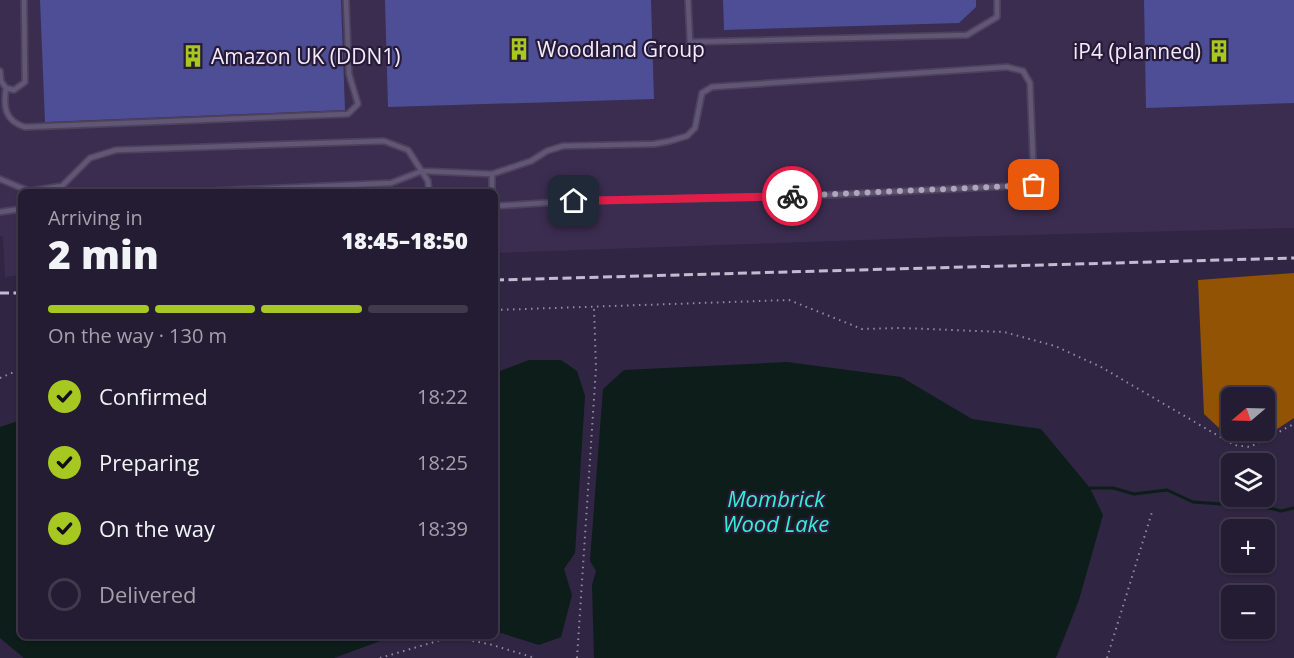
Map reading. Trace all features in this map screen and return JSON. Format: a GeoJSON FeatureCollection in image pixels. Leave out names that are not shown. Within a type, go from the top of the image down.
{"type":"FeatureCollection","features":[{"type":"Feature","properties":{"kind":"lane"},"geometry":{"type":"LineString","coordinates":[[6,88],[14,90],[25,82],[24,0]]}},
{"type":"Feature","properties":{"kind":"lane"},"geometry":{"type":"LineString","coordinates":[[0,71],[1,81],[6,88],[5,111],[10,120],[25,127],[348,114],[358,104],[349,74],[346,0]]}},
{"type":"Feature","properties":{"kind":"lane"},"geometry":{"type":"LineString","coordinates":[[688,0],[690,42],[967,35],[997,17],[997,0]]}},
{"type":"Feature","properties":{"kind":"lane"},"geometry":{"type":"LineString","coordinates":[[258,189],[391,183],[422,171],[492,174],[531,161],[547,151],[563,146],[654,144],[687,136],[695,128],[702,93],[712,87],[1007,67],[1023,71],[1030,83],[1034,185],[807,196],[574,201],[498,206]]}},
{"type":"Feature","properties":{"kind":"lane"},"geometry":{"type":"LineString","coordinates":[[46,189],[62,186],[90,158],[116,150],[384,141],[408,150],[428,181],[429,189]]}},
{"type":"Feature","properties":{"kind":"lane"},"geometry":{"type":"LineString","coordinates":[[492,174],[492,189]]}},
{"type":"Feature","properties":{"kind":"lane"},"geometry":{"type":"LineString","coordinates":[[0,179],[24,189]]}},
{"type":"Feature","properties":{"kind":"lane"},"geometry":{"type":"LineString","coordinates":[[0,212],[18,209]]}},
{"type":"Feature","properties":{"kind":"path"},"geometry":{"type":"LineString","coordinates":[[498,310],[789,300],[862,329],[901,328],[1004,332],[1055,346],[1101,367],[1234,445],[1250,447],[1294,424]]}},
{"type":"Feature","properties":{"kind":"path"},"geometry":{"type":"LineString","coordinates":[[576,658],[596,369],[594,306]]}},
{"type":"Feature","properties":{"kind":"path"},"geometry":{"type":"LineString","coordinates":[[0,378],[18,370]]}},
{"type":"Feature","properties":{"kind":"path"},"geometry":{"type":"LineString","coordinates":[[1107,658],[1152,512]]}},
{"type":"Feature","properties":{"kind":"path"},"geometry":{"type":"LineString","coordinates":[[380,658],[441,639]]}},
{"type":"Feature","properties":{"kind":"path"},"geometry":{"type":"LineString","coordinates":[[465,639],[535,658]]}},
{"type":"Feature","properties":{"kind":"shaded area"},"geometry":{"type":"Polygon","coordinates":[[[0,0],[1294,0],[1294,228],[947,237],[498,253],[498,189],[18,189],[18,275],[5,277],[3,236],[0,236],[0,0]]]}},
{"type":"Feature","properties":{"kind":"shaded area"},"geometry":{"type":"Polygon","coordinates":[[[1294,273],[1294,418],[1275,430],[1275,387],[1221,387],[1221,430],[1204,414],[1198,280],[1294,273]]]}},
{"type":"Feature","properties":{"kind":"shaded area"},"geometry":{"type":"Polygon","coordinates":[[[1233,441],[1259,441],[1256,443],[1233,441]]]}},
{"type":"Feature","properties":{"kind":"water"},"geometry":{"type":"Polygon","coordinates":[[[529,360],[561,360],[577,371],[585,396],[575,553],[564,569],[572,595],[561,637],[539,645],[498,632],[498,372],[529,360]]]}},
{"type":"Feature","properties":{"kind":"water","name":"Mombrick Wood Lake"},"geometry":{"type":"Polygon","coordinates":[[[787,362],[901,377],[972,419],[1041,429],[1090,488],[1103,515],[1079,600],[1056,658],[594,658],[592,585],[596,571],[590,561],[603,389],[624,370],[787,362]]]}},
{"type":"Feature","properties":{"kind":"water"},"geometry":{"type":"Polygon","coordinates":[[[18,421],[18,639],[386,639],[334,658],[24,658],[0,638],[0,427],[18,421]]]}},
{"type":"Feature","properties":{"kind":"building","name":"Amazon UK (DDN1)"},"geometry":{"type":"Polygon","coordinates":[[[40,0],[341,0],[345,110],[45,122],[40,0]]]}},
{"type":"Feature","properties":{"kind":"building","name":"Woodland Group"},"geometry":{"type":"Polygon","coordinates":[[[385,0],[651,0],[654,99],[388,107],[385,0]]]}},
{"type":"Feature","properties":{"kind":"building"},"geometry":{"type":"Polygon","coordinates":[[[723,0],[976,0],[976,7],[959,23],[724,30],[723,0]]]}},
{"type":"Feature","properties":{"kind":"building","name":"iP4 (planned)"},"geometry":{"type":"Polygon","coordinates":[[[1144,0],[1294,0],[1294,103],[1146,108],[1144,0]]]}},
{"type":"Feature","properties":{"kind":"waterway"},"geometry":{"type":"LineString","coordinates":[[1090,488],[1113,488],[1134,494],[1167,490],[1193,502],[1265,507],[1281,511],[1294,508]]}},
{"type":"Feature","properties":{"kind":"railway"},"geometry":{"type":"LineString","coordinates":[[498,280],[1294,258]]}},
{"type":"Feature","properties":{"kind":"railway"},"geometry":{"type":"LineString","coordinates":[[0,293],[18,293]]}},
{"type":"Feature","properties":{"kind":"way so far"},"geometry":{"type":"LineString","coordinates":[[792,196],[1034,185]]}},
{"type":"Feature","properties":{"kind":"place","name":"Woodland Group"},"geometry":{"type":"Point","coordinates":[519,49]}},
{"type":"Feature","properties":{"kind":"place","name":"iP4 (planned)"},"geometry":{"type":"Point","coordinates":[1219,51]}},
{"type":"Feature","properties":{"kind":"place","name":"Amazon UK (DDN1)"},"geometry":{"type":"Point","coordinates":[193,56]}},
{"type":"Feature","properties":{"kind":"route"},"geometry":{"type":"LineString","coordinates":[[574,201],[792,196]]}}]}
